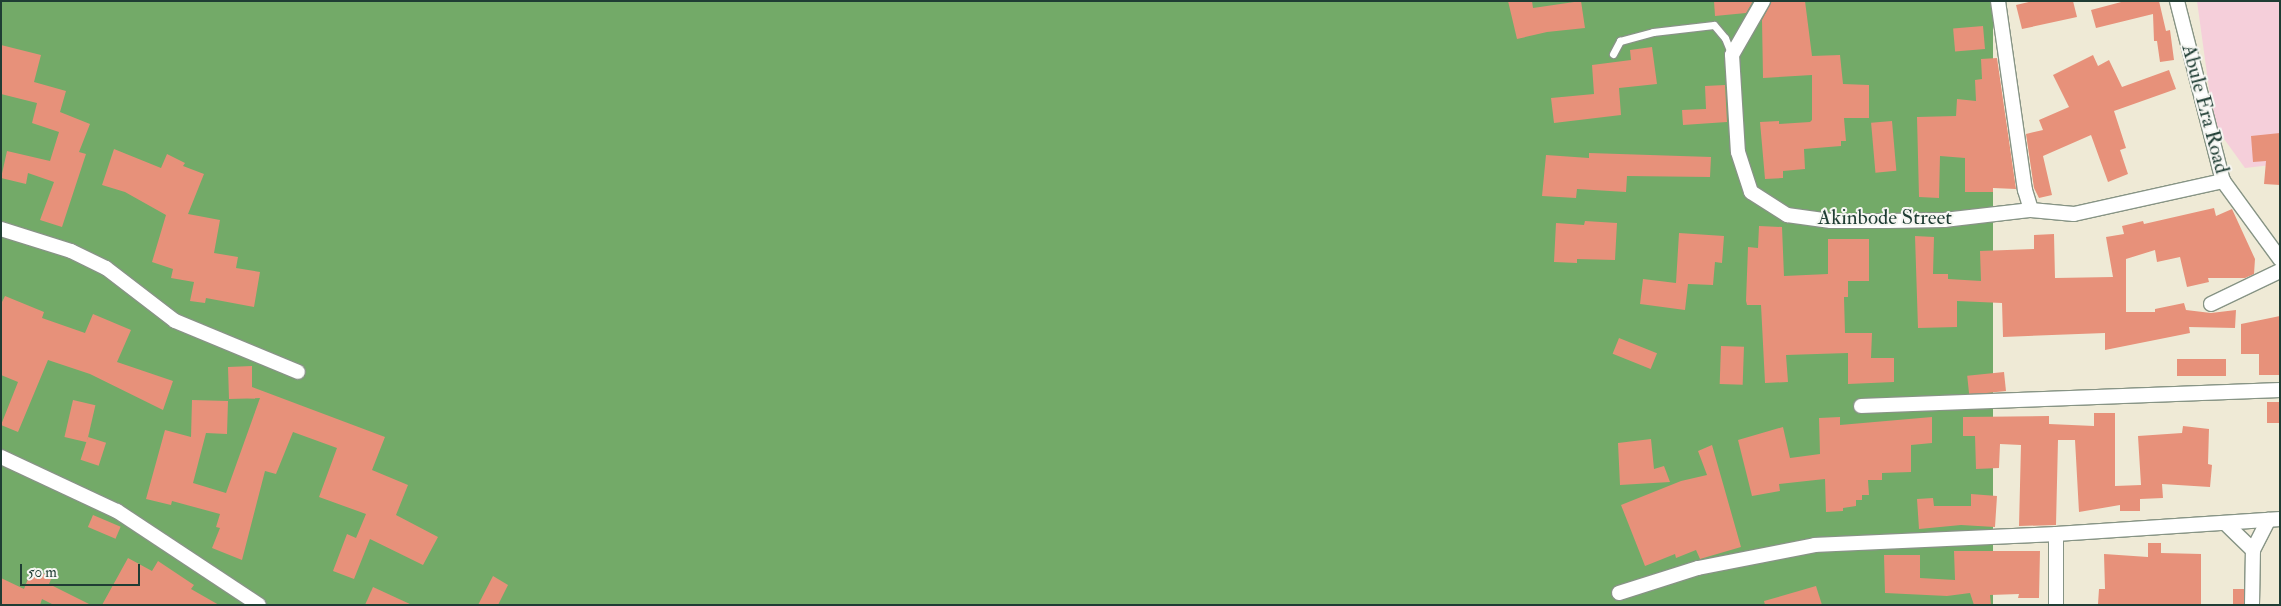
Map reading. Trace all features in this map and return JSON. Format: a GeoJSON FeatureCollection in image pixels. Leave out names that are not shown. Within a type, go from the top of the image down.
{"type":"FeatureCollection","features":[{"type":"Feature","properties":{"kind":"street"},"geometry":{"type":"LineString","coordinates":[[1732,55],[1763,1]]}},
{"type":"Feature","properties":{"kind":"street"},"geometry":{"type":"LineString","coordinates":[[1998,1],[2025,190],[2031,210]]}},
{"type":"Feature","properties":{"kind":"street","name":"Abule Era Road"},"geometry":{"type":"LineString","coordinates":[[2177,1],[2223,181],[2280,260]]}},
{"type":"Feature","properties":{"kind":"street","name":"Akinbode Street"},"geometry":{"type":"LineString","coordinates":[[1732,55],[1738,152],[1751,192],[1787,215],[1831,221],[1888,222],[1944,220],[2031,210],[2074,214],[2223,181]]}},
{"type":"Feature","properties":{"kind":"street"},"geometry":{"type":"LineString","coordinates":[[1,229],[71,251],[106,268],[176,321],[298,372]]}},
{"type":"Feature","properties":{"kind":"street"},"geometry":{"type":"LineString","coordinates":[[2211,304],[2280,270]]}},
{"type":"Feature","properties":{"kind":"street"},"geometry":{"type":"LineString","coordinates":[[1860,406],[2280,390]]}},
{"type":"Feature","properties":{"kind":"street"},"geometry":{"type":"LineString","coordinates":[[1,457],[117,511],[259,605]]}},
{"type":"Feature","properties":{"kind":"street"},"geometry":{"type":"LineString","coordinates":[[1619,593],[1698,568],[1815,545],[2056,534],[2274,519]]}},
{"type":"Feature","properties":{"kind":"street"},"geometry":{"type":"LineString","coordinates":[[2252,605],[2253,550],[2274,519]]}},
{"type":"Feature","properties":{"kind":"street"},"geometry":{"type":"LineString","coordinates":[[2225,523],[2253,550]]}},
{"type":"Feature","properties":{"kind":"street"},"geometry":{"type":"LineString","coordinates":[[2056,534],[2056,605]]}},
{"type":"Feature","properties":{"kind":"lane"},"geometry":{"type":"LineString","coordinates":[[1613,54],[1620,41],[1653,32],[1714,25],[1725,38],[1732,55]]}},
{"type":"Feature","properties":{"kind":"shaded area"},"geometry":{"type":"Polygon","coordinates":[[[2197,1],[2280,1],[2280,164],[2245,168],[2214,125],[2197,1]]]}},
{"type":"Feature","properties":{"kind":"green space"},"geometry":{"type":"Polygon","coordinates":[[[1,1],[1993,1],[1993,605],[1,605],[1,1]]]}},
{"type":"Feature","properties":{"kind":"building"},"geometry":{"type":"Polygon","coordinates":[[[1508,1],[1532,1],[1533,8],[1581,1],[1585,28],[1547,32],[1517,39],[1508,1]]]}},
{"type":"Feature","properties":{"kind":"building"},"geometry":{"type":"Polygon","coordinates":[[[1714,1],[1753,1],[1746,13],[1715,16],[1714,1]]]}},
{"type":"Feature","properties":{"kind":"building"},"geometry":{"type":"Polygon","coordinates":[[[1772,1],[1805,1],[1812,56],[1840,55],[1843,84],[1869,85],[1869,118],[1844,118],[1846,141],[1841,141],[1841,146],[1804,149],[1805,169],[1783,171],[1783,178],[1765,179],[1760,122],[1779,121],[1779,124],[1810,122],[1812,120],[1812,75],[1763,78],[1762,20],[1772,1]]]}},
{"type":"Feature","properties":{"kind":"building"},"geometry":{"type":"Polygon","coordinates":[[[2033,1],[2073,1],[2077,17],[2022,29],[2016,5],[2033,1]]]}},
{"type":"Feature","properties":{"kind":"building"},"geometry":{"type":"Polygon","coordinates":[[[2125,1],[2159,1],[2166,31],[2170,30],[2174,60],[2160,62],[2157,41],[2154,41],[2153,14],[2096,28],[2091,10],[2125,1]]]}},
{"type":"Feature","properties":{"kind":"building"},"geometry":{"type":"Polygon","coordinates":[[[1983,26],[1985,49],[1955,52],[1953,29],[1983,26]]]}},
{"type":"Feature","properties":{"kind":"building"},"geometry":{"type":"Polygon","coordinates":[[[1,45],[41,55],[34,82],[66,91],[60,112],[90,124],[79,152],[86,154],[62,227],[40,220],[54,182],[28,173],[26,184],[1,178],[7,151],[50,161],[59,132],[32,123],[37,103],[1,94],[1,45]]]}},
{"type":"Feature","properties":{"kind":"building"},"geometry":{"type":"Polygon","coordinates":[[[1652,47],[1657,84],[1619,88],[1621,115],[1554,123],[1551,98],[1594,94],[1592,65],[1631,60],[1630,50],[1652,47]]]}},
{"type":"Feature","properties":{"kind":"building"},"geometry":{"type":"Polygon","coordinates":[[[2093,55],[2098,66],[2109,60],[2122,87],[2169,70],[2176,89],[2114,111],[2126,148],[2120,150],[2128,174],[2108,182],[2091,135],[2043,156],[2052,195],[2039,198],[2034,188],[2026,134],[2043,130],[2039,120],[2069,107],[2053,75],[2093,55]]]}},
{"type":"Feature","properties":{"kind":"building"},"geometry":{"type":"Polygon","coordinates":[[[1997,58],[2016,189],[1993,188],[1993,192],[1965,192],[1965,158],[1940,156],[1939,198],[1919,197],[1917,117],[1956,116],[1957,99],[1976,101],[1975,80],[1982,79],[1981,59],[1997,58]]]}},
{"type":"Feature","properties":{"kind":"building"},"geometry":{"type":"Polygon","coordinates":[[[1725,85],[1727,122],[1683,125],[1682,110],[1706,109],[1705,86],[1725,85]]]}},
{"type":"Feature","properties":{"kind":"building"},"geometry":{"type":"Polygon","coordinates":[[[1892,121],[1896,171],[1875,173],[1871,123],[1892,121]]]}},
{"type":"Feature","properties":{"kind":"building"},"geometry":{"type":"Polygon","coordinates":[[[2280,133],[2280,185],[2264,184],[2266,161],[2253,162],[2251,136],[2280,133]]]}},
{"type":"Feature","properties":{"kind":"building"},"geometry":{"type":"Polygon","coordinates":[[[114,149],[161,168],[167,154],[185,163],[183,166],[204,174],[188,214],[220,220],[214,253],[238,257],[236,268],[260,272],[254,307],[206,298],[205,303],[190,301],[194,282],[171,278],[173,269],[152,262],[166,215],[125,192],[102,185],[114,149]]]}},
{"type":"Feature","properties":{"kind":"building"},"geometry":{"type":"Polygon","coordinates":[[[1589,153],[1711,157],[1710,177],[1627,176],[1626,192],[1577,189],[1576,198],[1542,196],[1546,155],[1589,158],[1589,153]]]}},
{"type":"Feature","properties":{"kind":"building"},"geometry":{"type":"Polygon","coordinates":[[[2214,208],[2216,216],[2232,209],[2255,259],[2254,274],[2245,278],[2208,278],[2209,282],[2187,287],[2180,257],[2157,262],[2155,250],[2126,259],[2126,312],[2155,312],[2155,309],[2184,303],[2186,310],[2211,313],[2236,310],[2235,328],[2189,327],[2190,333],[2105,350],[2105,333],[2003,337],[2002,303],[1957,301],[1957,327],[1918,328],[1915,236],[1934,237],[1933,274],[1948,274],[1948,279],[1981,281],[1980,251],[2034,249],[2034,235],[2054,234],[2055,278],[2113,277],[2106,237],[2124,234],[2122,226],[2143,221],[2144,224],[2214,208]]]}},
{"type":"Feature","properties":{"kind":"building"},"geometry":{"type":"Polygon","coordinates":[[[1585,221],[1617,223],[1615,260],[1577,259],[1577,263],[1554,262],[1556,223],[1584,225],[1585,221]]]}},
{"type":"Feature","properties":{"kind":"building"},"geometry":{"type":"Polygon","coordinates":[[[1759,226],[1782,227],[1784,276],[1828,274],[1828,239],[1869,239],[1869,281],[1848,281],[1848,297],[1844,297],[1845,333],[1872,333],[1871,358],[1894,358],[1894,382],[1848,384],[1848,353],[1786,355],[1788,382],[1765,383],[1761,305],[1747,305],[1746,301],[1748,247],[1758,248],[1759,226]]]}},
{"type":"Feature","properties":{"kind":"building"},"geometry":{"type":"Polygon","coordinates":[[[1679,233],[1724,236],[1722,263],[1715,262],[1713,285],[1688,284],[1685,310],[1640,304],[1643,279],[1676,283],[1679,233]]]}},
{"type":"Feature","properties":{"kind":"building"},"geometry":{"type":"Polygon","coordinates":[[[5,296],[44,312],[42,318],[85,333],[93,314],[131,330],[117,362],[173,381],[163,410],[90,374],[48,360],[18,432],[1,425],[18,382],[1,375],[1,304],[5,296]]]}},
{"type":"Feature","properties":{"kind":"building"},"geometry":{"type":"Polygon","coordinates":[[[2280,316],[2280,375],[2259,375],[2259,354],[2241,354],[2241,324],[2280,316]]]}},
{"type":"Feature","properties":{"kind":"building"},"geometry":{"type":"Polygon","coordinates":[[[1619,338],[1657,353],[1651,369],[1613,354],[1619,338]]]}},
{"type":"Feature","properties":{"kind":"building"},"geometry":{"type":"Polygon","coordinates":[[[1721,346],[1744,347],[1743,385],[1720,384],[1721,346]]]}},
{"type":"Feature","properties":{"kind":"building"},"geometry":{"type":"Polygon","coordinates":[[[2177,359],[2226,359],[2226,376],[2177,376],[2177,359]]]}},
{"type":"Feature","properties":{"kind":"building"},"geometry":{"type":"Polygon","coordinates":[[[252,366],[252,387],[385,437],[372,470],[408,485],[396,515],[438,537],[423,565],[370,539],[354,579],[333,571],[347,534],[356,538],[366,514],[319,497],[337,448],[293,432],[276,474],[265,471],[242,560],[212,548],[220,528],[216,527],[220,514],[172,501],[171,505],[146,499],[165,430],[191,437],[192,400],[228,401],[227,434],[206,433],[193,483],[226,493],[260,398],[229,399],[228,367],[252,366]]]}},
{"type":"Feature","properties":{"kind":"building"},"geometry":{"type":"Polygon","coordinates":[[[2004,372],[2006,391],[1969,395],[1967,376],[2004,372]]]}},
{"type":"Feature","properties":{"kind":"building"},"geometry":{"type":"Polygon","coordinates":[[[73,400],[95,405],[87,442],[64,437],[73,400]]]}},
{"type":"Feature","properties":{"kind":"building"},"geometry":{"type":"Polygon","coordinates":[[[2267,402],[2280,402],[2280,423],[2267,423],[2267,402]]]}},
{"type":"Feature","properties":{"kind":"building"},"geometry":{"type":"Polygon","coordinates":[[[2094,413],[2115,413],[2115,486],[2141,485],[2138,436],[2182,433],[2183,426],[2209,429],[2208,464],[2212,465],[2210,487],[2162,484],[2163,498],[2140,499],[2140,511],[2120,511],[2120,505],[2079,512],[2075,440],[2058,440],[2056,525],[2019,526],[2021,445],[2000,444],[1999,468],[1976,469],[1975,436],[1963,436],[1963,417],[2049,416],[2049,424],[2094,426],[2094,413]]]}},
{"type":"Feature","properties":{"kind":"building"},"geometry":{"type":"Polygon","coordinates":[[[1840,417],[1840,425],[1932,417],[1932,443],[1911,445],[1911,472],[1882,473],[1882,480],[1868,480],[1869,495],[1862,495],[1862,500],[1856,500],[1856,506],[1843,508],[1843,511],[1826,512],[1825,479],[1779,484],[1780,491],[1752,496],[1738,440],[1783,427],[1790,458],[1820,454],[1819,418],[1840,417]]]}},
{"type":"Feature","properties":{"kind":"building"},"geometry":{"type":"Polygon","coordinates":[[[88,437],[106,443],[99,466],[81,460],[88,437]]]}},
{"type":"Feature","properties":{"kind":"building"},"geometry":{"type":"Polygon","coordinates":[[[1651,439],[1654,469],[1664,466],[1670,482],[1620,485],[1618,443],[1651,439]]]}},
{"type":"Feature","properties":{"kind":"building"},"geometry":{"type":"Polygon","coordinates":[[[1712,445],[1741,547],[1700,559],[1696,550],[1676,558],[1675,554],[1645,566],[1621,505],[1681,481],[1707,475],[1698,451],[1712,445]]]}},
{"type":"Feature","properties":{"kind":"building"},"geometry":{"type":"Polygon","coordinates":[[[1971,494],[1997,496],[1995,527],[1961,525],[1919,529],[1917,499],[1933,498],[1934,506],[1971,506],[1971,494]]]}},
{"type":"Feature","properties":{"kind":"building"},"geometry":{"type":"Polygon","coordinates":[[[93,515],[121,527],[116,539],[88,527],[93,515]]]}},
{"type":"Feature","properties":{"kind":"building"},"geometry":{"type":"Polygon","coordinates":[[[2148,543],[2161,543],[2161,553],[2201,554],[2201,605],[2098,604],[2099,589],[2105,589],[2104,554],[2148,557],[2148,543]]]}},
{"type":"Feature","properties":{"kind":"building"},"geometry":{"type":"Polygon","coordinates":[[[1954,551],[2040,551],[2039,598],[2018,598],[2019,594],[1990,595],[1991,605],[1974,605],[1970,593],[1947,596],[1885,593],[1884,555],[1920,555],[1920,578],[1955,580],[1954,551]]]}},
{"type":"Feature","properties":{"kind":"building"},"geometry":{"type":"Polygon","coordinates":[[[128,558],[152,571],[158,561],[194,585],[191,589],[219,605],[102,605],[128,558]]]}},
{"type":"Feature","properties":{"kind":"building"},"geometry":{"type":"Polygon","coordinates":[[[32,569],[52,577],[49,584],[91,605],[54,605],[42,599],[40,605],[1,605],[1,578],[24,589],[32,569]]]}},
{"type":"Feature","properties":{"kind":"building"},"geometry":{"type":"Polygon","coordinates":[[[493,576],[508,585],[498,605],[478,605],[493,576]]]}},
{"type":"Feature","properties":{"kind":"building"},"geometry":{"type":"Polygon","coordinates":[[[1816,586],[1822,605],[1765,605],[1764,601],[1816,586]]]}},
{"type":"Feature","properties":{"kind":"building"},"geometry":{"type":"Polygon","coordinates":[[[373,587],[412,605],[365,605],[373,587]]]}},
{"type":"Feature","properties":{"kind":"building"},"geometry":{"type":"Polygon","coordinates":[[[2233,589],[2244,589],[2244,605],[2233,605],[2233,589]]]}}]}
